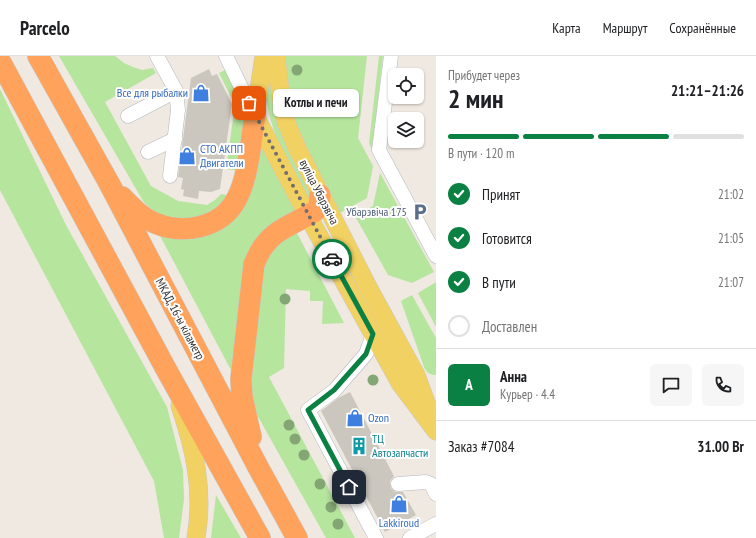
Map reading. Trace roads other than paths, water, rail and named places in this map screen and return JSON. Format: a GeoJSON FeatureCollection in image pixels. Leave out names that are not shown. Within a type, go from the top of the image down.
{"type":"FeatureCollection","features":[{"type":"Feature","properties":{"kind":"highway","name":"МКАД, 16-ы кіламетр"},"geometry":{"type":"LineString","coordinates":[[38,56],[109,183],[258,467],[297,538]]}},
{"type":"Feature","properties":{"kind":"highway"},"geometry":{"type":"LineString","coordinates":[[0,61],[166,370],[260,538]]}},
{"type":"Feature","properties":{"kind":"highway"},"geometry":{"type":"LineString","coordinates":[[109,183],[137,212],[154,223],[171,228],[185,229],[203,226],[210,223],[228,211],[237,200],[245,175],[255,116]]}},
{"type":"Feature","properties":{"kind":"highway"},"geometry":{"type":"LineString","coordinates":[[258,467],[243,404],[241,379],[254,264],[262,248],[270,238],[282,229],[308,216],[319,207],[320,195]]}},
{"type":"Feature","properties":{"kind":"main road"},"geometry":{"type":"LineString","coordinates":[[255,116],[264,56]]}},
{"type":"Feature","properties":{"kind":"main road","name":"вуліца Убарэвіча"},"geometry":{"type":"LineString","coordinates":[[276,56],[281,98],[286,122],[297,148],[368,287],[416,375],[436,430]]}},
{"type":"Feature","properties":{"kind":"main road","name":"вуліца Убарэвіча"},"geometry":{"type":"LineString","coordinates":[[255,116],[400,383],[436,430]]}},
{"type":"Feature","properties":{"kind":"main road"},"geometry":{"type":"LineString","coordinates":[[166,370],[180,407],[196,462],[200,499],[196,538]]}},
{"type":"Feature","properties":{"kind":"street"},"geometry":{"type":"LineString","coordinates":[[157,56],[176,91],[178,110],[170,176]]}},
{"type":"Feature","properties":{"kind":"street"},"geometry":{"type":"LineString","coordinates":[[226,56],[255,116]]}},
{"type":"Feature","properties":{"kind":"street"},"geometry":{"type":"LineString","coordinates":[[391,56],[379,150],[436,256]]}},
{"type":"Feature","properties":{"kind":"street"},"geometry":{"type":"LineString","coordinates":[[128,116],[176,91]]}},
{"type":"Feature","properties":{"kind":"street"},"geometry":{"type":"LineString","coordinates":[[148,152],[174,139]]}},
{"type":"Feature","properties":{"kind":"street"},"geometry":{"type":"LineString","coordinates":[[373,334],[366,354],[334,390],[308,410],[365,507],[376,538]]}},
{"type":"Feature","properties":{"kind":"street"},"geometry":{"type":"LineString","coordinates":[[398,484],[426,482],[431,484],[436,494]]}},
{"type":"Feature","properties":{"kind":"street"},"geometry":{"type":"LineString","coordinates":[[410,538],[436,524]]}},
{"type":"Feature","properties":{"kind":"place","name":"Все для рыбалки"},"geometry":{"type":"Point","coordinates":[201,93]}},
{"type":"Feature","properties":{"kind":"place","name":"Котлы и печи"},"geometry":{"type":"Point","coordinates":[249,103]}},
{"type":"Feature","properties":{"kind":"place","name":"СТО АКПП Двигатели"},"geometry":{"type":"Point","coordinates":[187,156]}},
{"type":"Feature","properties":{"kind":"place","name":"Убарэвіча 175"},"geometry":{"type":"Point","coordinates":[420,212]}},
{"type":"Feature","properties":{"kind":"place","name":"Ozon"},"geometry":{"type":"Point","coordinates":[355,418]}},
{"type":"Feature","properties":{"kind":"place","name":"ТЦ Автозапчасти"},"geometry":{"type":"Point","coordinates":[359,446]}},
{"type":"Feature","properties":{"kind":"place","name":"Lakkiroud"},"geometry":{"type":"Point","coordinates":[399,504]}}]}
